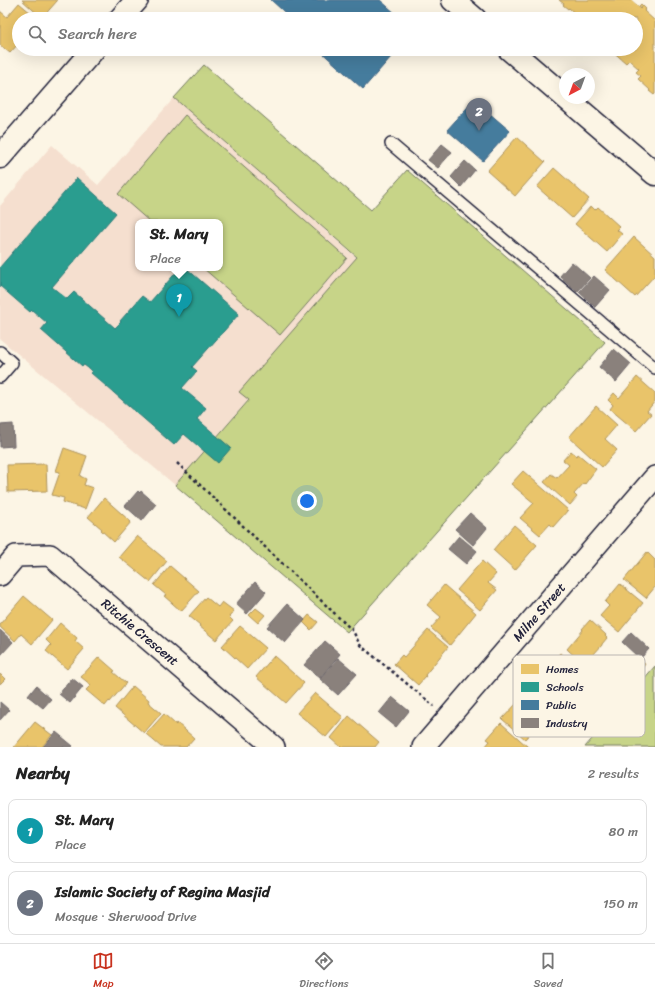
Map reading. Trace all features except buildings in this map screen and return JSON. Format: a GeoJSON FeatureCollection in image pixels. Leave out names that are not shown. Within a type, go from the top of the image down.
{"type":"FeatureCollection","features":[{"type":"Feature","properties":{"kind":"street"},"geometry":{"type":"LineString","coordinates":[[126,12],[137,0]]}},
{"type":"Feature","properties":{"kind":"street"},"geometry":{"type":"LineString","coordinates":[[453,0],[467,12]]}},
{"type":"Feature","properties":{"kind":"street"},"geometry":{"type":"LineString","coordinates":[[0,157],[88,56]]}},
{"type":"Feature","properties":{"kind":"street"},"geometry":{"type":"LineString","coordinates":[[517,56],[559,91]]}},
{"type":"Feature","properties":{"kind":"street"},"geometry":{"type":"LineString","coordinates":[[574,104],[655,174]]}},
{"type":"Feature","properties":{"kind":"street","name":"Milne Street"},"geometry":{"type":"LineString","coordinates":[[423,747],[655,477]]}},
{"type":"Feature","properties":{"kind":"street","name":"Ritchie Crescent"},"geometry":{"type":"LineString","coordinates":[[0,575],[16,556],[50,555],[274,747]]}},
{"type":"Feature","properties":{"kind":"lane"},"geometry":{"type":"LineString","coordinates":[[391,144],[655,368]]}},
{"type":"Feature","properties":{"kind":"lane"},"geometry":{"type":"LineString","coordinates":[[0,352],[12,363],[0,377]]}},
{"type":"Feature","properties":{"kind":"path"},"geometry":{"type":"LineString","coordinates":[[177,463],[353,631],[360,645],[448,718]]}},
{"type":"Feature","properties":{"kind":"shaded area"},"geometry":{"type":"Polygon","coordinates":[[[174,98],[365,265],[175,485],[0,339],[0,206],[52,145],[98,185],[174,98]]]}},
{"type":"Feature","properties":{"kind":"green space"},"geometry":{"type":"Polygon","coordinates":[[[204,65],[371,210],[407,170],[605,342],[347,632],[175,485],[249,400],[239,392],[357,257],[174,98],[204,65]]]}},
{"type":"Feature","properties":{"kind":"green space"},"geometry":{"type":"Polygon","coordinates":[[[185,115],[347,258],[280,335],[206,271],[223,271],[223,219],[147,219],[118,194],[185,115]]]}},
{"type":"Feature","properties":{"kind":"green space"},"geometry":{"type":"Polygon","coordinates":[[[655,666],[655,747],[585,747],[594,737],[645,737],[645,678],[655,666]]]}},
{"type":"Feature","properties":{"kind":"place","name":"Islamic Society of Regina Masjid"},"geometry":{"type":"Point","coordinates":[479,131]}},
{"type":"Feature","properties":{"kind":"place","name":"St. Mary"},"geometry":{"type":"Point","coordinates":[179,317]}}]}
